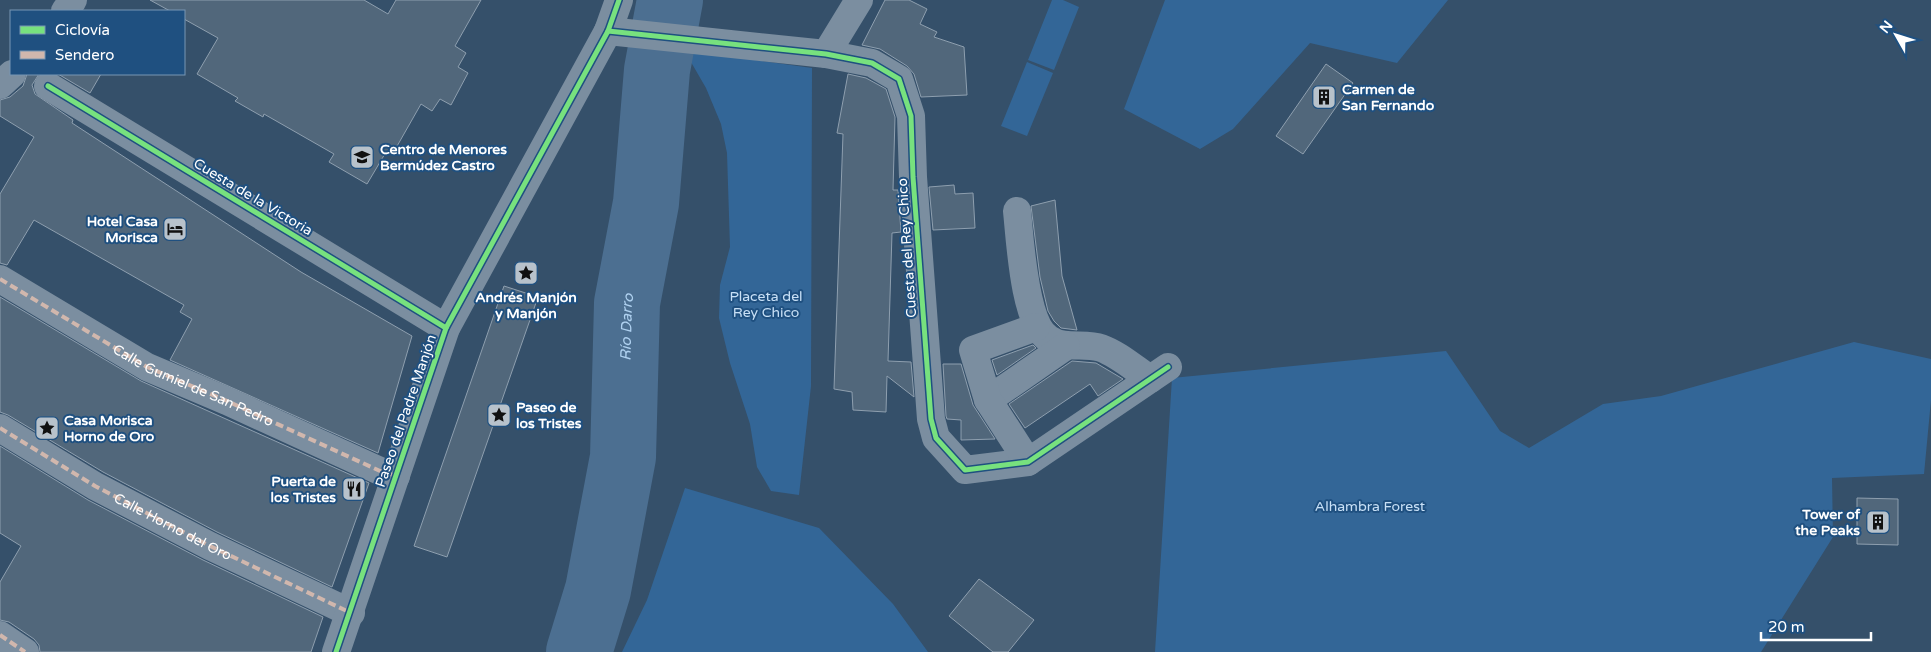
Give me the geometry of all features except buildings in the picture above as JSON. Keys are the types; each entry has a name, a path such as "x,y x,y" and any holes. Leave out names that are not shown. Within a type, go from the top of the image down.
{"street":[{"name":"Paseo del Padre Manjón","path":"336,652 351,613 446,328 608,31 619,0"},
{"path":"826,54 859,0"},
{"name":"Cuesta del Rey Chico","path":"608,31 826,54 872,63 900,79 907,97 911,116 913,177 932,419 936,438 965,470 1028,462 1159,373 1101,348 1066,346"},
{"path":"0,85 11,75"},
{"name":"Cuesta de la Victoria","path":"48,86 446,328"},
{"path":"1017,211 1022,272 1036,327 1048,339 1066,346"},
{"name":"Calle Gumiel de San Pedro","path":"0,279 146,367 380,471 396,476"},
{"path":"1028,462 988,400 973,350 1036,327"},
{"path":"988,400 1066,346"},
{"name":"Calle Horno del Oro","path":"0,428 95,486 210,546 351,613"},
{"path":"0,635 25,652"}],"green space":[{"path":"1052,0 1063,0 1079,7 1054,70 1028,60"},
{"path":"1165,0 1448,0 1397,63 1310,43 1233,129 1200,149 1124,109"},
{"name":"Placeta del Rey Chico","path":"684,50 812,68 811,386 799,495 771,491 757,467 750,424 730,363 719,318 720,285 730,247 727,153 721,124 706,88"},
{"path":"1027,62 1053,73 1027,136 1001,126"},
{"name":"Alhambra Forest","path":"1854,342 1931,359 1931,400 1924,474 1832,478 1833,537 1761,652 1155,652 1172,378 1446,351 1500,431 1529,448 1603,404 1661,396"},
{"path":"685,488 819,528 893,604 928,652 622,652 647,600"}],"waterway":[{"name":"Río Darro","path":"579,652 598,590 623,457 627,303 646,203 657,70 670,0"}],"marked path":[{"path":"0,279 147,367 227,401 380,471 396,476"},
{"path":"0,428 95,486 210,546 351,613"},
{"path":"0,635 25,652"}],"cycle path":[{"path":"336,652 446,328 608,31 619,0"},
{"path":"608,31 826,54 872,63 899,79 911,116 913,177 931,419 936,438 965,470 1028,462 1168,367"},
{"path":"48,86 446,328"}],"place":[{"name":"Carmen de San Fernando","path":"1324,97"},
{"name":"Centro de Menores Bermúdez Castro","path":"362,157"},
{"name":"Hotel Casa Morisca","path":"175,229"},
{"name":"Andrés Manjón y Manjón","path":"526,273"},
{"name":"Paseo de los Tristes","path":"499,415"},
{"name":"Casa Morisca Horno de Oro","path":"47,428"},
{"name":"Puerta de los Tristes","path":"354,489"},
{"name":"Tower of the Peaks","path":"1878,522"}]}
